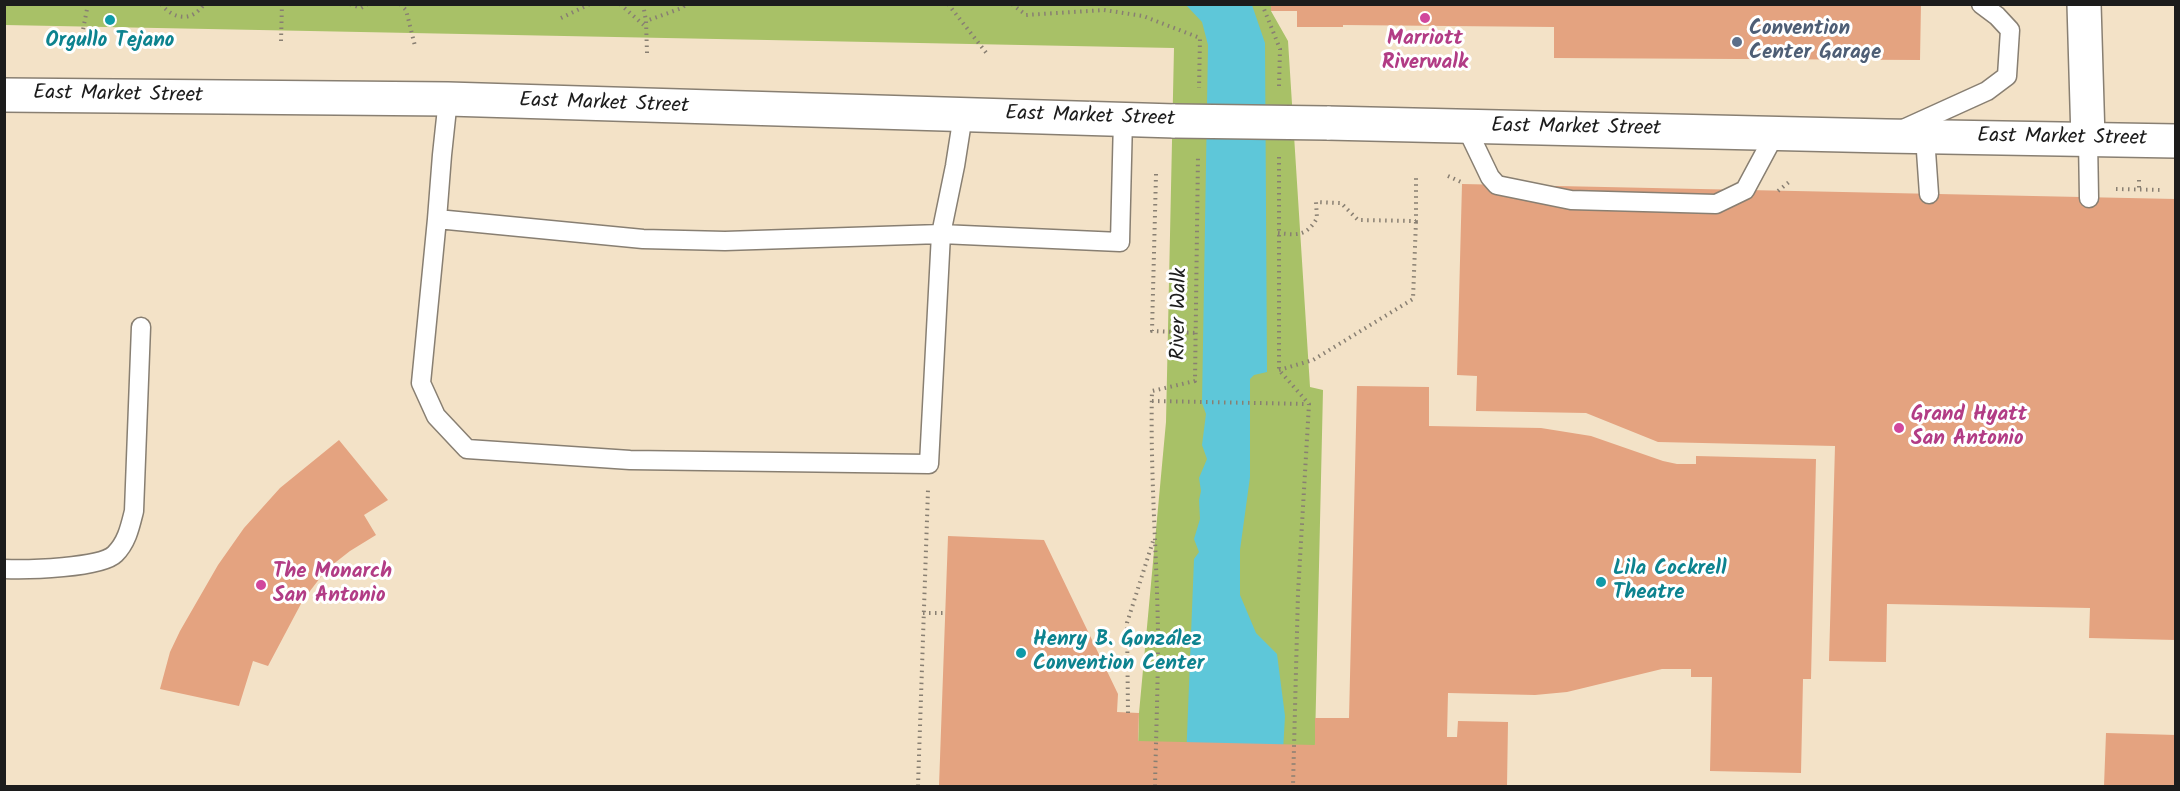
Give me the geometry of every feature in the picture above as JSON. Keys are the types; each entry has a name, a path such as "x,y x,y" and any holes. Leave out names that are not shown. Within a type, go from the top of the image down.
{"main road":[{"path":"2084,4 2088,139"},
{"name":"East Market Street","path":"4,95 448,99 1176,121 2175,141"}],"lane":[{"path":"1886,136 1987,91 2007,76 2010,30 1981,4"},
{"path":"448,99 421,383 436,416 467,449 630,460 929,465 941,234 963,115"},
{"path":"437,219 666,239 726,241 941,234 1120,242 1123,119"},
{"path":"1466,127 1490,177 1497,185 1571,201 1716,204 1745,190 1775,134"},
{"path":"1925,137 1929,194"},
{"path":"2088,139 2089,198"},
{"path":"4,569 34,570 103,561 114,555 126,539 134,511 141,327"}],"path":[{"path":"82,35 88,4"},
{"path":"161,4 175,17 190,17 199,12 204,4"},
{"path":"281,41 282,4"},
{"path":"350,4 361,8 368,4"},
{"path":"400,4 405,10 415,46"},
{"path":"561,18 590,4"},
{"path":"620,4 646,27"},
{"path":"643,4 647,53"},
{"path":"646,21 682,8 686,4"},
{"path":"948,4 988,56"},
{"path":"1012,4 1026,15 1104,10 1143,16 1200,38 1199,97"},
{"path":"1262,4 1280,49 1279,95"},
{"name":"River Walk","path":"1152,401 1152,391 1196,381 1198,144"},
{"path":"1279,153 1279,370 1309,404 1298,593 1293,786"},
{"path":"1156,174 1152,331 1196,333"},
{"path":"1279,370 1313,360 1413,299 1416,175"},
{"path":"1448,176 1465,184"},
{"path":"2139,180 2139,190"},
{"path":"1777,191 1789,182"},
{"path":"2113,189 2164,190"},
{"path":"1278,233 1299,235 1306,232 1317,218 1316,202 1341,203 1358,220 1416,221"},
{"path":"1155,786 1158,637 1156,533 1151,486 1152,401 1309,404"},
{"path":"918,786 929,465"},
{"path":"1128,713 1127,623 1156,533"},
{"path":"923,613 945,613"}],"green space":[{"path":"5,4 1271,5 1271,11 1288,41 1310,387 1323,390 1314,786 1137,786 1139,713 1166,422 1174,48 5,25"}],"water":[{"path":"1186,5 1252,5 1265,43 1267,372 1254,375 1250,379 1250,477 1240,550 1240,595 1256,633 1277,654 1285,716 1281,786 1185,786 1194,559 1199,552 1194,539 1200,519 1199,478 1207,459 1202,445 1206,414 1202,403 1208,45 1202,22"}],"building":[{"name":"Convention Center Garage","path":"1271,4 1921,4 1920,60 1554,58 1554,27 1343,25 1343,27 1297,27 1297,11 1271,11"},
{"name":"Grand Hyatt San Antonio","path":"1462,184 2176,199 2176,640 2089,638 2090,608 1887,604 1886,662 1829,661 1835,446 1658,442 1586,413 1476,411 1477,376 1457,375"},
{"path":"1357,386 1429,387 1429,426 1541,428 1591,436 1677,464 1696,464 1696,456 1816,459 1811,679 1803,679 1801,773 1710,771 1712,677 1691,677 1691,669 1662,669 1567,692 1535,695 1448,693 1447,737 1457,737 1458,721 1508,722 1507,786 939,786 948,536 1044,540 1118,694 1117,712 1139,713 1138,741 1315,745 1315,718 1349,718"},
{"name":"The Monarch San Antonio","path":"339,440 388,500 364,515 376,535 327,569 303,600 268,666 253,661 239,706 160,689 170,652 180,631 218,565 244,528 280,488"},
{"path":"2106,733 2176,735 2176,786 2104,786"}],"place":[{"name":"Marriott Riverwalk","path":"1425,18"},
{"name":"Orgullo Tejano","path":"110,20"},
{"name":"Convention Center Garage","path":"1737,42"},
{"name":"Grand Hyatt San Antonio","path":"1899,428"},
{"name":"Lila Cockrell Theatre","path":"1601,582"},
{"name":"The Monarch San Antonio","path":"261,585"},
{"name":"Henry B. González Convention Center","path":"1021,653"}]}
